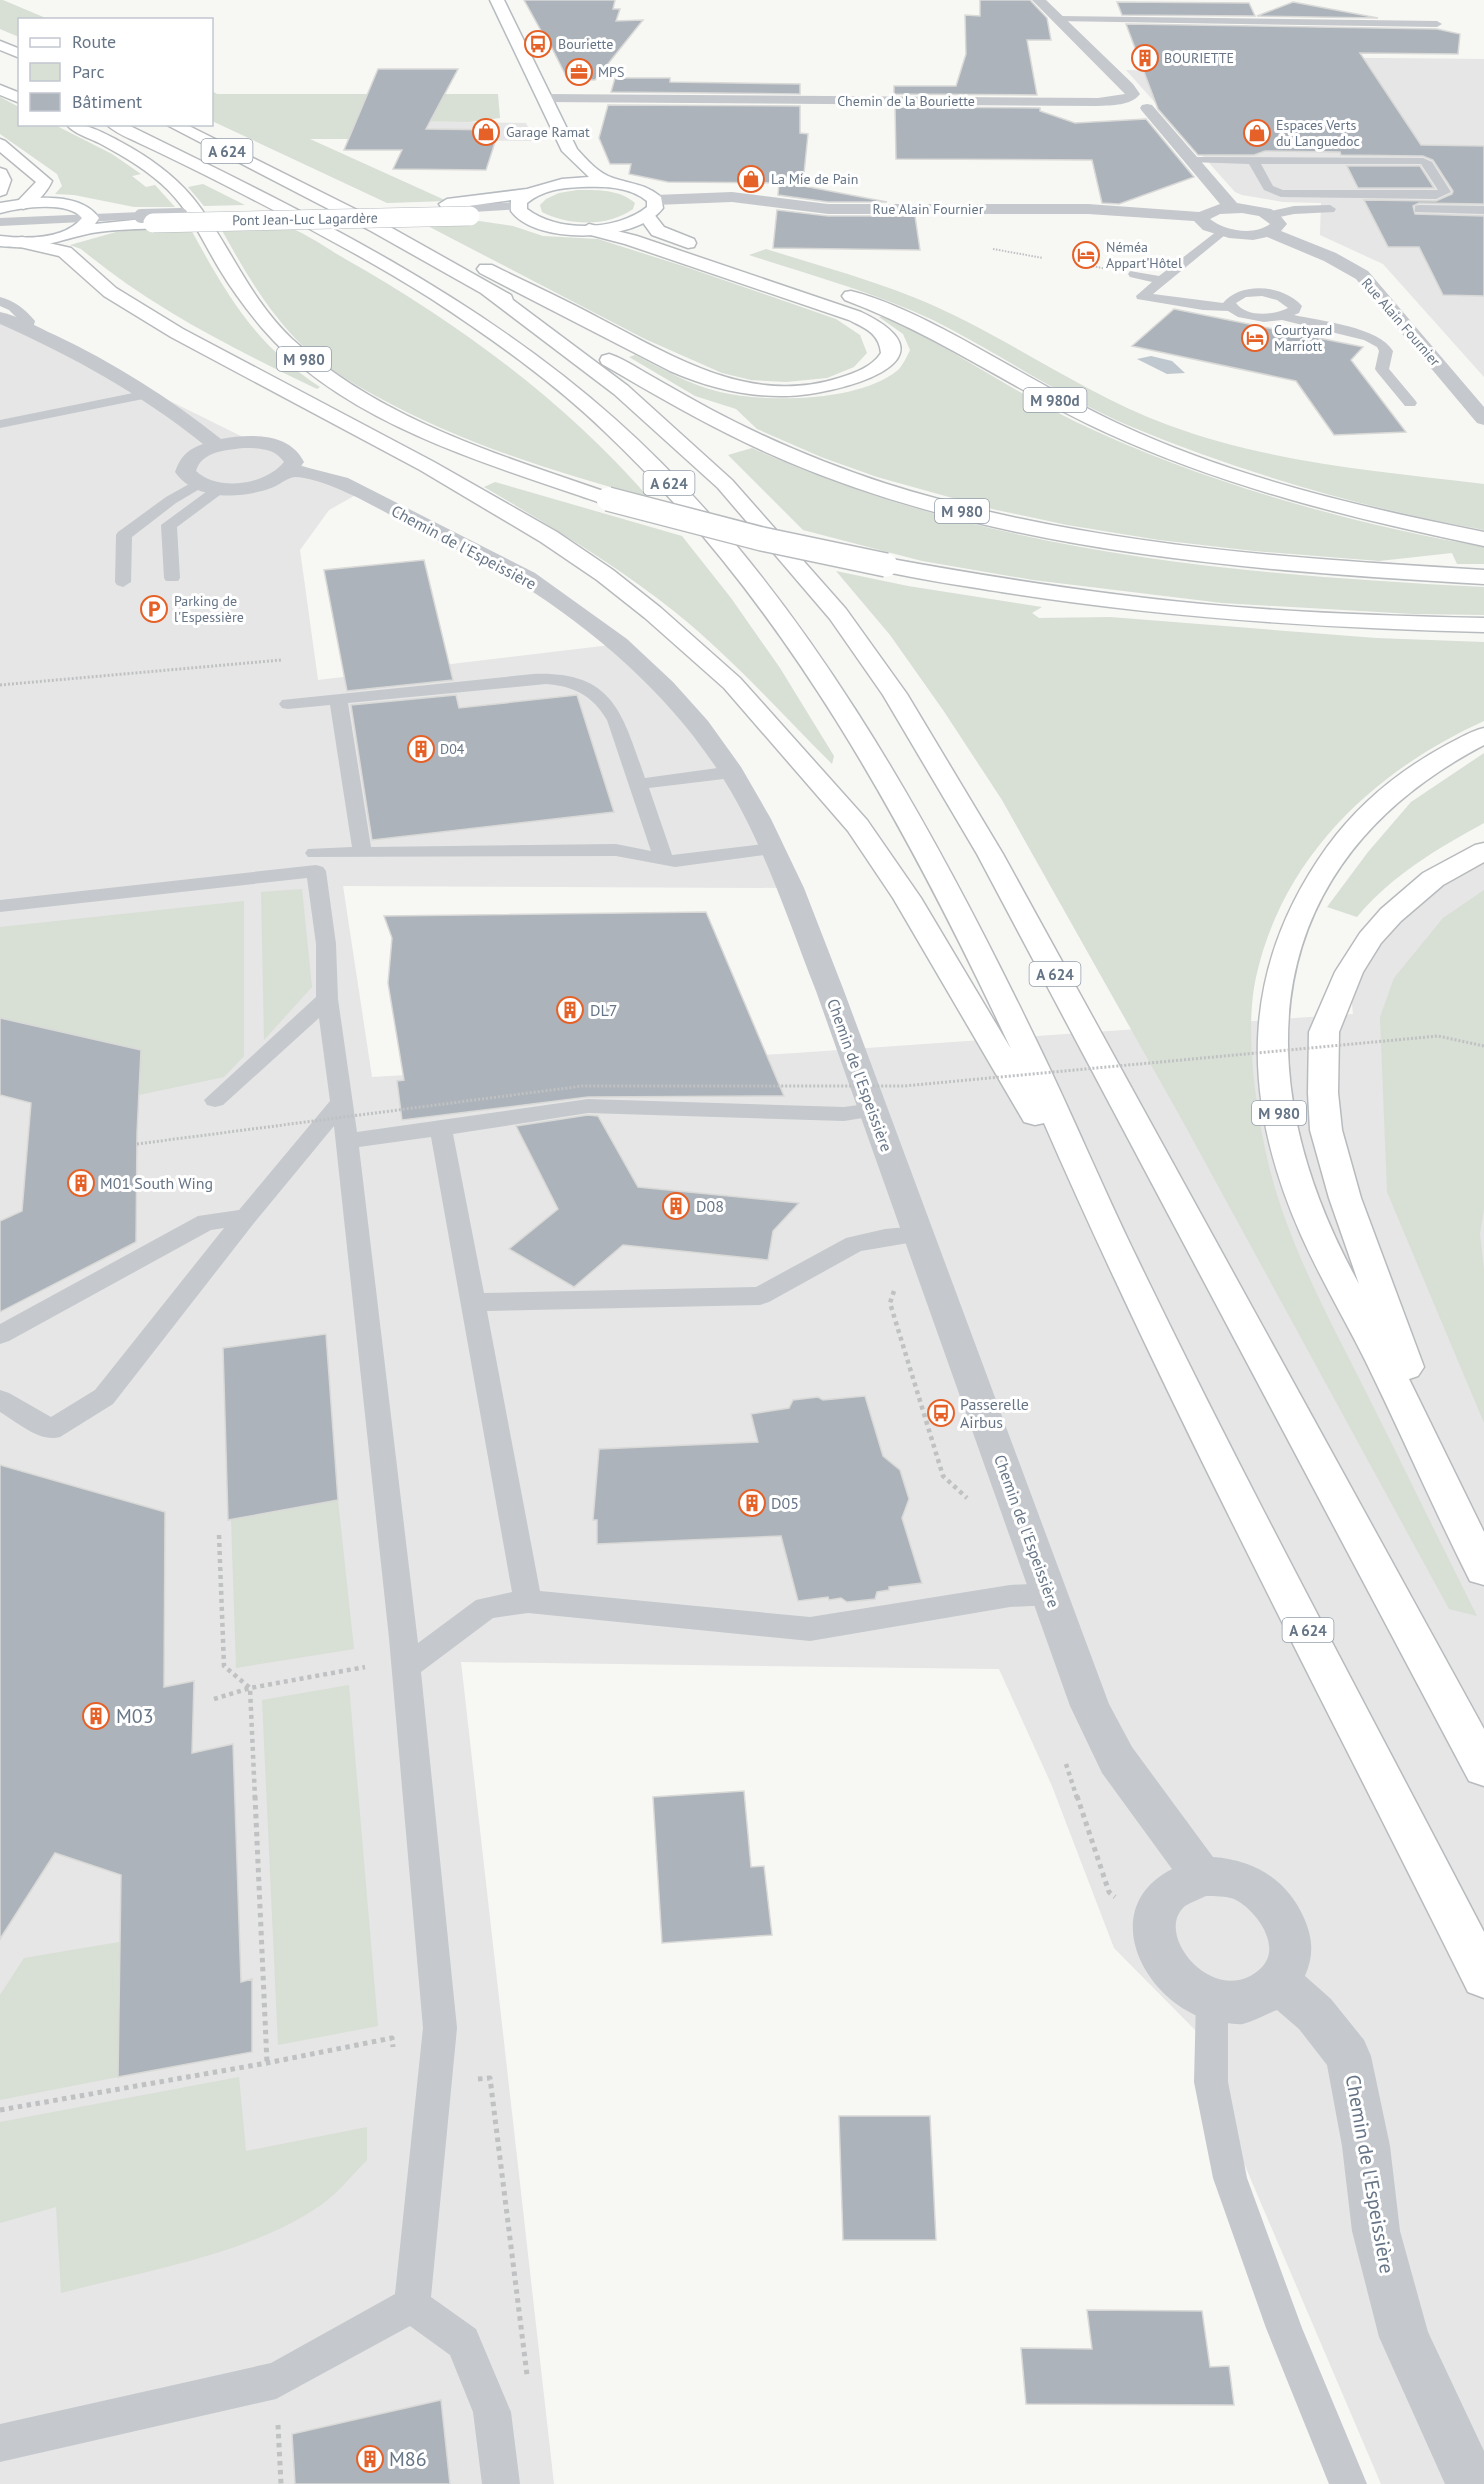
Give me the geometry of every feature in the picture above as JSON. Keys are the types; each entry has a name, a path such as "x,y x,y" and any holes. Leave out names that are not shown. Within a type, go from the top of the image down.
{"main road":[{"path":"496,0 570,151 593,174 610,183"},
{"path":"0,45 18,53"},
{"path":"0,89 18,98"},
{"name":"M 980","path":"77,126 136,157 171,184 198,217 228,268 260,314 289,346 327,377 347,390 427,431 608,499"},
{"name":"A 624","path":"117,126 337,236 451,303 511,345 590,407 674,487 704,520 788,626 889,784 931,862 1023,1043 1132,1282 1484,1977"},
{"name":"A 624","path":"176,126 425,252 486,288 621,390 725,484 838,614 895,694 990,854 1484,1768"},
{"path":"0,144 44,181 41,188 23,204"},
{"path":"549,186 561,174 570,151"},
{"path":"0,173 3,180 0,190"},
{"path":"281,178 452,252 573,311 673,364 722,383 778,390 832,386 870,373 885,362 889,355 890,344 880,329 855,316 642,244 589,229"},
{"path":"530,220 523,216 518,206 519,201 530,193 549,186 579,182 610,183 639,189 651,208 618,226 589,229"},
{"name":"Pont Jean-Luc Lagardère","path":"144,216 458,209 530,193"},
{"path":"0,208 23,204 61,203 86,220 54,239 22,242 0,241"},
{"name":"M 980d","path":"651,208 658,231 670,237 900,314 955,341 1062,404 1115,430 1175,454 1230,474 1319,500 1484,539"},
{"name":"Pont Jean-Luc Lagardère","path":"86,220 144,216 458,209 530,220 551,227 589,229"},
{"path":"22,242 64,252 110,292 145,314 251,375 427,466 549,537 605,575 732,683 858,826 907,898 1132,1282"},
{"path":"0,252 50,258 81,269"},
{"name":"M 980","path":"486,288 687,406 748,436 855,480 943,507 1052,532 1178,553 1327,568 1484,577"},
{"name":"M 980","path":"251,375 445,449 608,499 762,539 886,565 1088,598 1246,615 1484,625"},
{"name":"M 980","path":"1467,1538 1310,1217 1280,1118 1275,1086 1272,1035 1285,957 1297,922 1317,882 1364,818 1392,792 1420,772 1484,735"},
{"path":"1484,851 1433,879 1391,915 1370,939 1349,972 1331,1012 1323,1043 1326,1130 1333,1159 1467,1538 1484,1570"}],"street":[{"name":"Chemin de la Bouriette","path":"544,98 1098,102 1129,98 1133,94 1128,87 1040,0"},
{"path":"1147,108 1232,208"},
{"name":"Rue Alain Fournier","path":"651,208 732,197 828,209 1076,209 1202,218 1215,210 1232,208 1269,223 1362,275 1484,419"},
{"path":"1202,218 1205,225 1221,232"},
{"name":"Rue Alain Fournier","path":"1221,232 1246,235 1269,223"},
{"path":"0,317 107,369 180,414 218,446"},
{"path":"253,442 283,448 291,455 294,462 290,470 282,477 261,485 236,489 219,489 198,484 185,472 186,464 192,457 218,446 253,442"},
{"name":"Chemin de l'Espeissière","path":"290,470 340,482 527,578 626,651 664,687 699,726 732,772 772,849 814,950 1090,1706 1117,1760 1202,1876"},
{"path":"1202,1876 1223,1876 1244,1882 1262,1894 1278,1909 1288,1928 1292,1947 1289,1967 1280,1983 1262,1997 1239,2003 1212,2000 1188,1989 1168,1971 1157,1949 1154,1926 1157,1908 1167,1892 1183,1881 1202,1876"},
{"name":"Chemin de l'Espeissière","path":"1280,1983 1315,2014 1348,2056 1366,2146 1376,2231 1404,2337 1472,2484"}],"lane":[{"path":"1058,19 1437,24"},
{"path":"1192,160 1423,161 1428,164 1445,192 1436,195 1281,193 1268,188 1255,164 1256,161"},
{"path":"458,209 518,206"},
{"name":"Rue Alain Fournier","path":"1269,223 1304,210 1348,209"},
{"path":"1407,209 1484,210"},
{"path":"0,222 86,220"},
{"path":"1221,232 1142,296 1203,306 1231,307"},
{"path":"1134,274 1162,280"},
{"path":"1282,316 1294,310 1295,306 1286,299 1267,294 1237,296 1229,303 1235,311 1253,316 1282,316 1360,334 1382,344 1386,351 1382,369 1410,403"},
{"path":"0,301 14,307 28,321 27,329"},
{"path":"0,424 148,394"},
{"path":"123,582 124,536 171,500 198,484"},
{"path":"172,578 169,525 219,489"},
{"path":"288,704 533,679 564,679 591,689 606,702 616,720 664,860"},
{"path":"338,698 362,851"},
{"path":"638,784 732,772"},
{"path":"315,853 616,850 664,860 686,860 772,849"},
{"path":"0,906 316,871 326,944 327,999 347,1141 403,1638 440,2028 412,2305"},
{"path":"215,1100 327,999"},
{"path":"0,1400 51,1430 104,1397 246,1217 342,1101"},
{"path":"347,1141 588,1106 844,1114 873,1110"},
{"path":"441,1128 528,1601"},
{"path":"0,1335 206,1222 246,1217"},
{"path":"473,1302 760,1296 854,1244 918,1234"},
{"path":"405,1668 486,1608 528,1601 810,1629 1010,1596 1050,1594"},
{"path":"1212,2000 1211,2082 1230,2178 1284,2328 1348,2484"},
{"path":"0,2443 276,2380 412,2305"},
{"path":"412,2305 463,2342 492,2412 501,2484"}],"path":[{"path":"993,249 1043,258"},
{"path":"1087,265 1109,269"},
{"path":"0,685 281,660"},
{"path":"137,1144 582,1086 903,1086 1438,1036 1484,1046"},
{"path":"219,1536 224,1666 250,1688 267,2063"},
{"path":"214,1699 250,1688 365,1667 403,1638"},
{"path":"0,2110 267,2063 392,2038 396,2088 490,2078 527,2374 482,2387"},
{"path":"276,2380 281,2484"}],"shaded area":[{"path":"1153,56 1484,59 1484,157 1455,157 1484,205 1484,377 1383,264 1320,235 1321,203 1283,202 1235,192 1126,70 1158,71"},
{"path":"381,121 526,123 535,141 376,139"},
{"path":"0,317 273,452 361,492 329,510 300,550 318,680 619,644 699,726 790,888 343,886 372,1077 796,1053 1353,1014 1349,972 1370,939 1484,851 1484,2484 1381,2484 1243,2161 1201,2036 1114,1948 1052,1786 999,1669 461,1662 554,2484 0,2484"},
{"path":"1151,356 1172,361 1185,373 1167,374 1137,359"}],"green space":[{"path":"0,0 46,18 18,18 18,37 0,29"},
{"path":"213,92 217,94 498,94 500,118 470,122 381,121 376,139 310,139 447,201 387,203 213,121"},
{"path":"0,97 18,106 18,126 57,126 112,154 141,174 132,176 146,187 155,185 175,207 134,207 74,195 55,194 62,186 57,174 0,134"},
{"path":"203,184 245,205 204,206 188,187"},
{"path":"600,190 615,193 635,203 633,209 623,215 600,222 564,220 542,212 540,205 546,199 559,193"},
{"path":"479,221 513,226 543,236 598,239 683,266 836,319 860,335 867,353 854,367 827,378 786,382 751,380 722,373 645,339 422,223"},
{"path":"265,225 294,229 388,284 469,338 546,397 617,463 649,498 543,467 474,442 407,412 346,379 311,353 278,319 247,274 220,227"},
{"path":"147,228 190,228 244,316 277,353 320,387 317,389 255,359 165,309 81,249 70,245 116,232"},
{"path":"766,249 858,277 946,311 1103,396 1168,425 1207,438 1324,464 1484,484 1484,530 1394,511 1305,488 1175,444 1106,415 958,333 911,310 842,284 749,255"},
{"path":"884,316 933,341 1052,410 1124,444 1224,482 1328,513 1484,547 1484,564 1457,564 1452,553 1379,561 1254,551 1159,540 1067,525 992,509 877,477 821,457 757,429 736,409 695,396 629,357 635,355 698,385 739,396 787,398 837,394 881,381 898,370 903,363 910,350 903,334 879,317"},
{"path":"752,448 839,483 928,512 1019,535 1111,552 1204,565 1297,575 1484,587 1484,615 1413,614 1222,603 1033,580 922,561 803,530 728,455"},
{"path":"495,482 682,536 731,598 780,668 834,756 832,764 736,666 696,629 606,562 484,487"},
{"path":"836,571 908,586 1042,607 1032,613 1039,618 1110,617 1376,638 1484,642 1484,721 1444,741 1406,765 1371,792 1339,822 1311,856 1288,893 1269,933 1256,977 1251,1026 1254,1081 1263,1137 1274,1185 1293,1240 1330,1321 1477,1616 1449,1609 1182,1120 1002,800 890,635"},
{"path":"1484,753 1484,823 1416,864 1385,888 1357,917 1327,907 1368,852 1411,802"},
{"path":"302,889 312,987 264,1040 261,892"},
{"path":"1484,890 1484,1208 1480,1234 1484,1270 1484,1423 1387,1192 1380,1017 1394,978 1443,918"},
{"path":"244,901 244,1056 224,1077 139,1095 0,1018 0,927"},
{"path":"338,1500 354,1649 236,1668 231,1520"},
{"path":"349,1685 378,2026 278,2045 262,1700"},
{"path":"119,1942 118,2077 0,2100 0,1995 24,1958"},
{"path":"239,2077 246,2151 367,2127 367,2160 321,2205 263,2236 196,2259 61,2293 56,2207 0,2223 0,2122"}],"building":[{"path":"524,0 615,0 613,9 620,9 616,21 643,20 595,80 568,80 546,36"},
{"path":"980,0 1030,0 1047,18 1051,40 1027,40 1037,95 894,94 894,86 956,86 966,54 965,15 980,16"},
{"path":"1117,2 1249,3 1255,16 1122,15"},
{"path":"1293,2 1378,18 1257,16"},
{"path":"1126,24 1437,29 1460,34 1458,54 1360,53 1421,145 1484,146 1484,204 1419,203 1413,206 1415,214 1484,216 1484,296 1443,295 1419,247 1388,247 1364,200 1436,201 1452,194 1453,191 1433,160 1423,156 1341,155 1340,152 1265,151 1254,155 1198,155 1158,109"},
{"path":"378,69 458,69 426,129 499,130 486,170 393,169 402,150 344,150"},
{"path":"615,78 670,78 670,82 800,84 800,94 611,92"},
{"path":"608,105 800,106 800,133 808,134 803,183 788,183 887,202 828,202 778,195 779,183 668,182 629,174 631,164 610,164 599,138"},
{"path":"895,107 1040,108 1040,111 1075,123 1146,119 1194,177 1119,204 1102,203 1092,160 896,159"},
{"path":"1347,166 1420,166 1434,188 1358,188"},
{"path":"777,210 828,216 915,216 920,250 773,248"},
{"path":"1174,309 1363,347 1351,360 1406,432 1334,435 1296,381 1132,346"},
{"path":"424,560 453,680 347,691 324,570"},
{"path":"456,695 459,708 577,695 614,812 372,840 351,705"},
{"name":"DL7","path":"706,912 784,1096 588,1097 402,1120 397,1081 404,1080 388,983 392,938 384,916"},
{"name":"M01 South Wing","path":"0,1018 141,1050 137,1133 136,1242 0,1312 0,1221 22,1211 31,1103 0,1095"},
{"name":"D08","path":"588,1115 598,1116 638,1187 799,1203 773,1231 768,1260 623,1245 574,1287 509,1249 558,1209 516,1126"},
{"path":"326,1334 338,1500 228,1520 223,1348"},
{"name":"D05","path":"865,1396 883,1456 900,1470 909,1499 902,1518 922,1583 889,1587 889,1590 877,1592 875,1599 847,1602 841,1598 829,1600 828,1597 798,1601 781,1536 597,1544 597,1520 593,1520 599,1449 758,1442 751,1414 789,1408 793,1400"},
{"name":"M03","path":"0,1465 165,1512 164,1687 194,1681 192,1753 233,1744 241,1982 252,1979 252,2052 118,2077 121,1875 55,1853 0,1939"},
{"path":"744,1791 751,1867 764,1866 772,1935 662,1943 653,1797"},
{"path":"839,2116 930,2116 936,2240 843,2240"},
{"path":"1087,2310 1202,2311 1210,2367 1229,2366 1234,2405 1026,2404 1021,2348 1092,2349"},
{"name":"M86","path":"441,2400 450,2484 295,2484 292,2434"}],"place":[{"name":"Bouriette","path":"538,44"},
{"name":"BOURIETTE","path":"1145,58"},
{"name":"MPS","path":"579,72"},
{"name":"Garage Ramat","path":"486,132"},
{"name":"Espaces Verts du Languedoc","path":"1257,133"},
{"name":"La Mie de Pain","path":"751,179"},
{"name":"Néméa Appart'Hôtel","path":"1086,255"},
{"name":"Courtyard Marriott","path":"1255,338"},
{"name":"Parking de l'Espessière","path":"154,609"},
{"name":"D04","path":"421,749"},
{"name":"DL7","path":"570,1010"},
{"name":"M01 South Wing","path":"81,1183"},
{"name":"D08","path":"676,1206"},
{"name":"Passerelle Airbus","path":"941,1413"},
{"name":"D05","path":"752,1503"},
{"name":"M03","path":"96,1716"},
{"name":"M86","path":"370,2459"}]}
